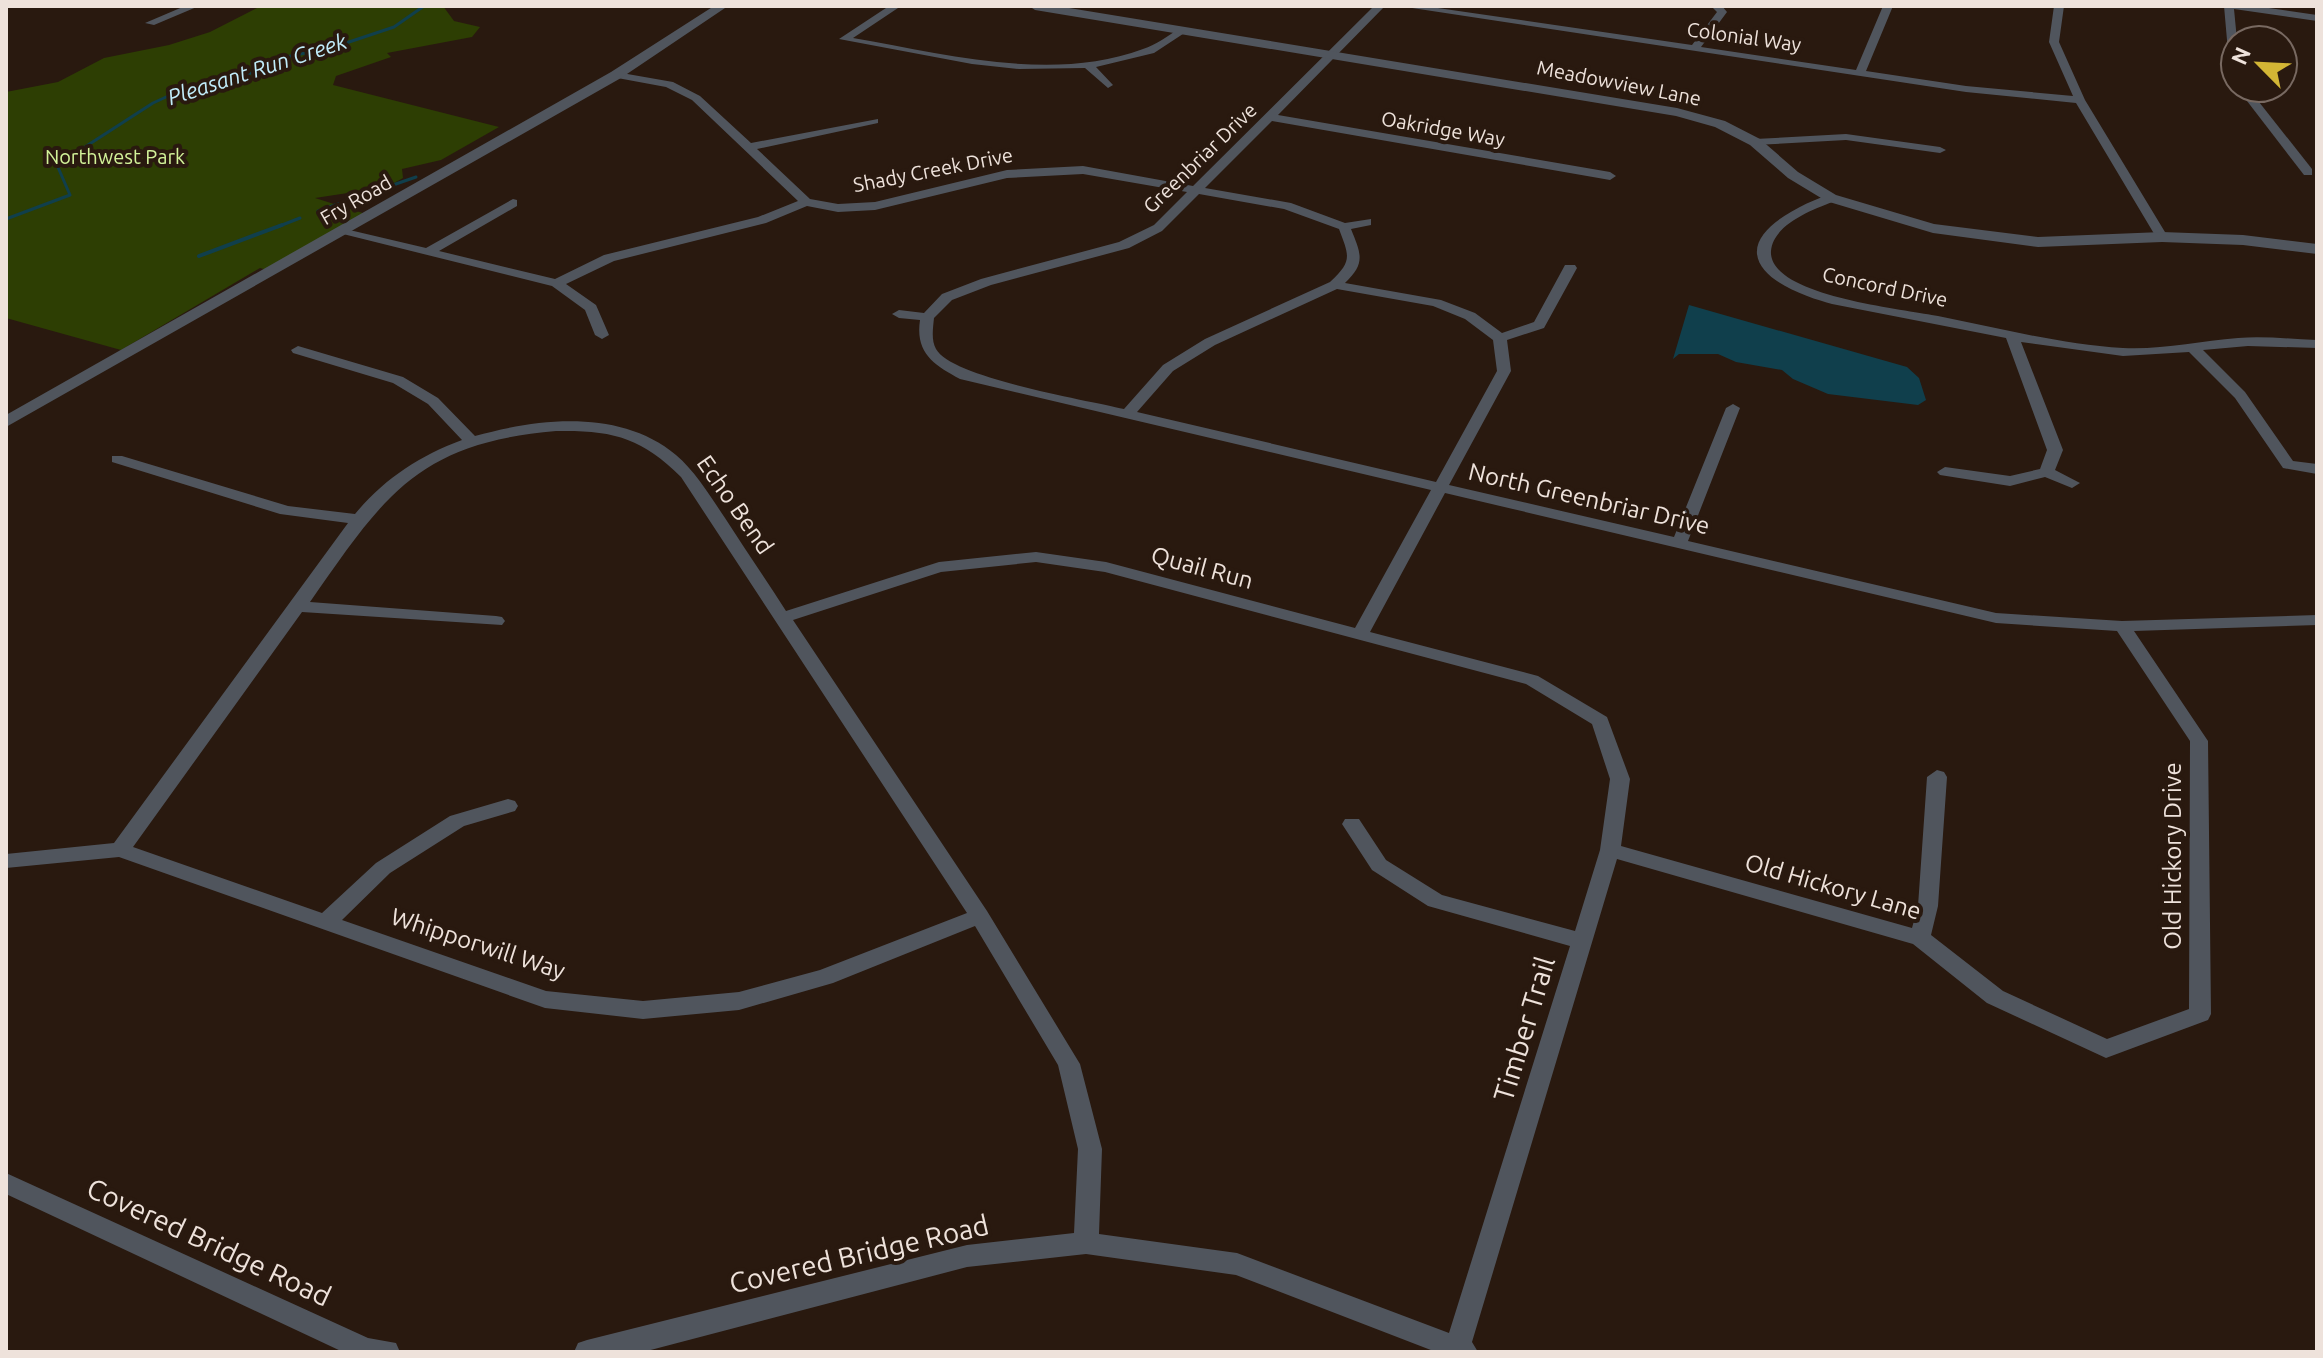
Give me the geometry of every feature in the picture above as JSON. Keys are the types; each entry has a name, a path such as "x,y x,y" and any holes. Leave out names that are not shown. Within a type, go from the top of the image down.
{"street":[{"path":"150,23 194,6"},
{"name":"Fry Road","path":"6,422 616,75 722,6"},
{"path":"896,6 844,39 994,65 1088,65 1147,52 1169,42 1184,30"},
{"name":"Meadowview Lane","path":"1035,6 1677,112 1720,124 1755,142 1784,168 1831,198 1933,228 2038,242 2162,237 2243,240 2317,249"},
{"name":"Greenbriar Drive","path":"927,317 947,297 986,282 1124,245 1158,228 1380,6"},
{"name":"Colonial Way","path":"1404,6 1530,19 1695,48 1966,89 2080,100"},
{"path":"1695,48 1722,12 1716,6"},
{"path":"1860,72 1888,6"},
{"path":"2059,6 2054,42 2080,100 2162,237"},
{"path":"2235,6 2317,18"},
{"path":"1088,65 1108,85"},
{"path":"557,283 609,258 762,220 806,202 696,98 669,84 616,75"},
{"path":"2255,104 2308,172"},
{"name":"Oakridge Way","path":"1271,117 1610,176"},
{"path":"750,147 874,121"},
{"path":"1755,142 1846,137 1940,150"},
{"name":"Shady Creek Drive","path":"806,202 838,208 875,206 1007,174 1045,170 1106,173 1199,189 1287,206 1344,227"},
{"name":"Concord Drive","path":"1831,198 1792,216 1768,237 1762,248 1764,260 1783,279 1832,299 2011,334"},
{"path":"431,251 513,203"},
{"path":"1127,414 1168,368 1210,342 1335,285 1350,271 1355,255 1344,227 1367,222"},
{"path":"341,232 557,283 591,308 602,335"},
{"path":"1500,338 1539,325 1570,268"},
{"path":"1335,285 1436,303 1470,316 1500,338 1504,371 1360,634"},
{"path":"899,314 927,317"},
{"name":"North Greenbriar Drive","path":"927,317 923,339 932,357 965,376 1996,618 2122,626 2317,620"},
{"path":"2046,472 2055,450 2011,334 2123,352 2194,349 2239,342 2317,344"},
{"path":"2194,349 2240,395 2288,465 2317,469"},
{"path":"298,350 398,380 433,401 471,441"},
{"path":"1679,544 1733,408"},
{"name":"Echo Bend","path":"120,850 298,606 356,519 416,468 471,441 536,428 584,426 634,434 664,449 687,474 980,916 1069,1064 1090,1149 1086,1243"},
{"path":"117,459 286,511 356,519"},
{"path":"1945,472 2010,481 2046,472 2072,483"},
{"name":"Quail Run","path":"782,618 939,567 1036,557 1106,567 1532,680 1600,721"},
{"path":"298,606 496,621"},
{"name":"Old Hickory Drive","path":"2122,626 2199,741 2200,1014"},
{"name":"Timber Trail","path":"1460,1351 1610,850 1620,779 1600,721"},
{"path":"1920,938 1928,906 1937,777"},
{"path":"327,921 383,868 457,821 508,806"},
{"path":"1352,824 1379,865 1435,901 1582,941"},
{"name":"Whipporwill Way","path":"6,861 120,850 545,999 643,1010 739,1001 825,977 980,916"},
{"name":"Old Hickory Lane","path":"1610,850 1920,938 1995,997 2106,1049 2200,1014"},
{"name":"Covered Bridge Road","path":"6,1183 366,1350 387,1352"},
{"name":"Covered Bridge Road","path":"601,1351 967,1256 1086,1243 1237,1264 1460,1351"}],"green space":[{"name":"Northwest Park","path":"261,6 443,6 454,21 480,27 472,37 387,53 391,57 336,76 333,85 499,127 441,160 402,169 403,178 387,187 315,198 369,215 271,271 260,268 121,350 6,318 6,92 58,82 104,58 169,45 210,32"}],"water":[{"path":"1689,305 1907,367 1919,378 1926,400 1918,405 1828,394 1793,379 1782,370 1736,362 1718,354 1679,354 1673,359"}],"waterway":[{"name":"Pleasant Run Creek","path":"6,219 70,195 57,165 153,103 190,86 251,73 272,60 334,47 394,27 424,6"},
{"path":"318,211 416,177"},
{"path":"277,227 300,218"},
{"path":"199,256 282,225"}]}
